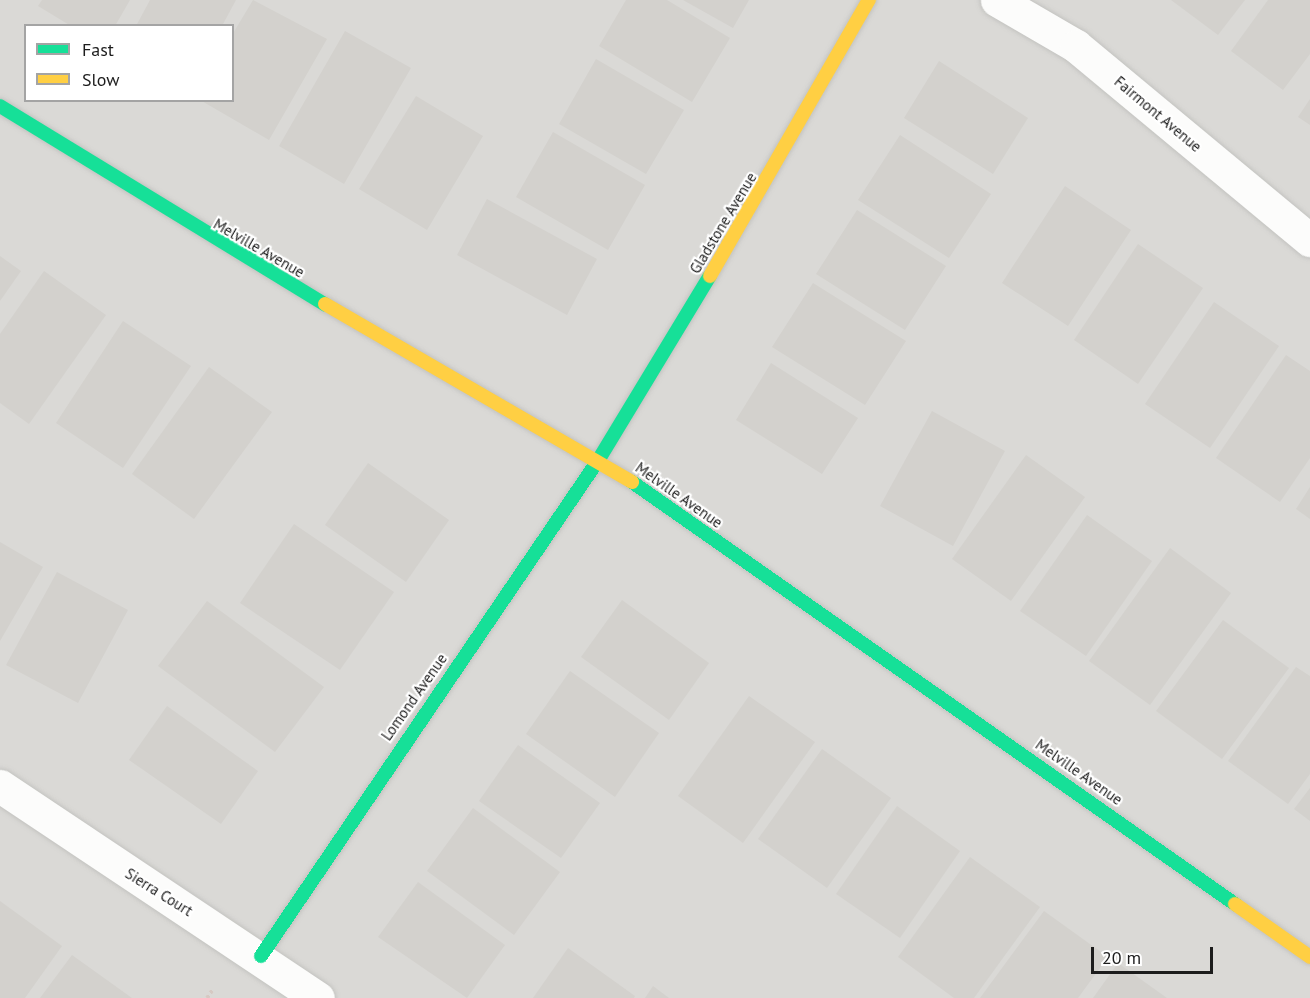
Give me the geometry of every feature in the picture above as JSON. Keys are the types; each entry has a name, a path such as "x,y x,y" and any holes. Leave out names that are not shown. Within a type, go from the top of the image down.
{"street":[{"name":"Gladstone Avenue","path":"599,459 768,181 869,0"},
{"name":"Fairmont Avenue","path":"997,0 1076,46 1310,240"},
{"name":"Melville Avenue","path":"0,106 230,251 599,459 1310,957"},
{"name":"Lomond Avenue","path":"261,956 599,459"},
{"name":"Sierra Court","path":"0,786 90,850 261,956 318,998"}],"path":[{"path":"207,998 213,989"}],"shaded area":[{"path":"0,0 1310,0 1310,998 0,998"}],"building":[{"path":"42,0 130,0 116,24 68,24 38,6"},
{"path":"150,0 236,0 223,24 137,24"},
{"path":"253,0 327,39 269,140 203,102 234,102 234,32"},
{"path":"626,0 667,0 730,38 692,102 599,46"},
{"path":"683,0 749,0 733,28"},
{"path":"1171,0 1245,0 1218,35"},
{"path":"1268,0 1310,0 1310,54 1283,90 1231,51"},
{"path":"345,31 411,68 344,184 279,146"},
{"path":"596,59 684,110 646,174 559,124"},
{"path":"939,61 1028,118 993,174 904,118"},
{"path":"416,96 483,136 427,230 359,189"},
{"path":"1310,99 1310,125 1298,117"},
{"path":"553,132 645,185 608,250 516,197"},
{"path":"900,135 991,194 949,258 858,200"},
{"path":"1065,186 1131,230 1068,326 1002,283"},
{"path":"487,199 597,259 567,315 457,255"},
{"path":"857,210 946,266 905,330 816,274"},
{"path":"1138,244 1203,288 1138,384 1074,340"},
{"path":"0,256 21,271 0,301"},
{"path":"44,271 106,315 29,424 0,403 0,334"},
{"path":"813,283 906,341 865,405 772,347"},
{"path":"1214,302 1279,346 1210,448 1145,404"},
{"path":"123,321 191,366 123,468 56,423"},
{"path":"1286,355 1310,371 1310,458 1280,502 1216,458"},
{"path":"771,363 858,418 822,474 736,420"},
{"path":"209,367 272,412 194,519 132,474"},
{"path":"932,411 1005,451 953,546 880,506"},
{"path":"1026,455 1085,497 1011,601 952,559"},
{"path":"368,463 449,520 406,582 325,525"},
{"path":"1310,487 1310,519 1296,509"},
{"path":"1087,515 1152,561 1086,656 1020,611"},
{"path":"294,524 394,592 340,670 240,603"},
{"path":"0,542 43,567 0,641"},
{"path":"1170,548 1231,593 1150,705 1089,661"},
{"path":"57,572 128,610 78,703 6,665"},
{"path":"622,600 709,663 669,720 581,657"},
{"path":"207,601 324,687 275,752 158,666"},
{"path":"1223,620 1289,668 1222,759 1156,711"},
{"path":"1296,667 1310,676 1310,774 1288,804 1228,761"},
{"path":"570,671 659,733 615,797 526,734"},
{"path":"749,696 815,742 743,843 678,796"},
{"path":"167,706 258,771 221,824 129,760"},
{"path":"518,745 600,803 561,858 479,801"},
{"path":"822,749 891,798 827,888 758,839"},
{"path":"1310,788 1310,821 1294,809"},
{"path":"897,806 960,851 900,938 836,894"},
{"path":"473,808 560,872 514,935 427,871"},
{"path":"970,857 1040,907 974,998 954,998 898,957"},
{"path":"418,882 505,945 467,998 378,937"},
{"path":"0,901 62,946 25,998 0,998"},
{"path":"1044,911 1108,957 1078,998 980,998"},
{"path":"568,948 635,996 634,998 533,998"},
{"path":"72,955 132,998 40,998"},
{"path":"1118,963 1167,998 1093,998"},
{"path":"653,986 669,998 645,998"}],"traffic: fast":[{"path":"0,106 325,304"},
{"path":"261,956 599,459 710,276"},
{"path":"632,482 1235,904"}],"traffic: slow":[{"path":"710,276 869,0"},
{"path":"325,304 632,482"},
{"path":"1235,904 1310,957"}]}
